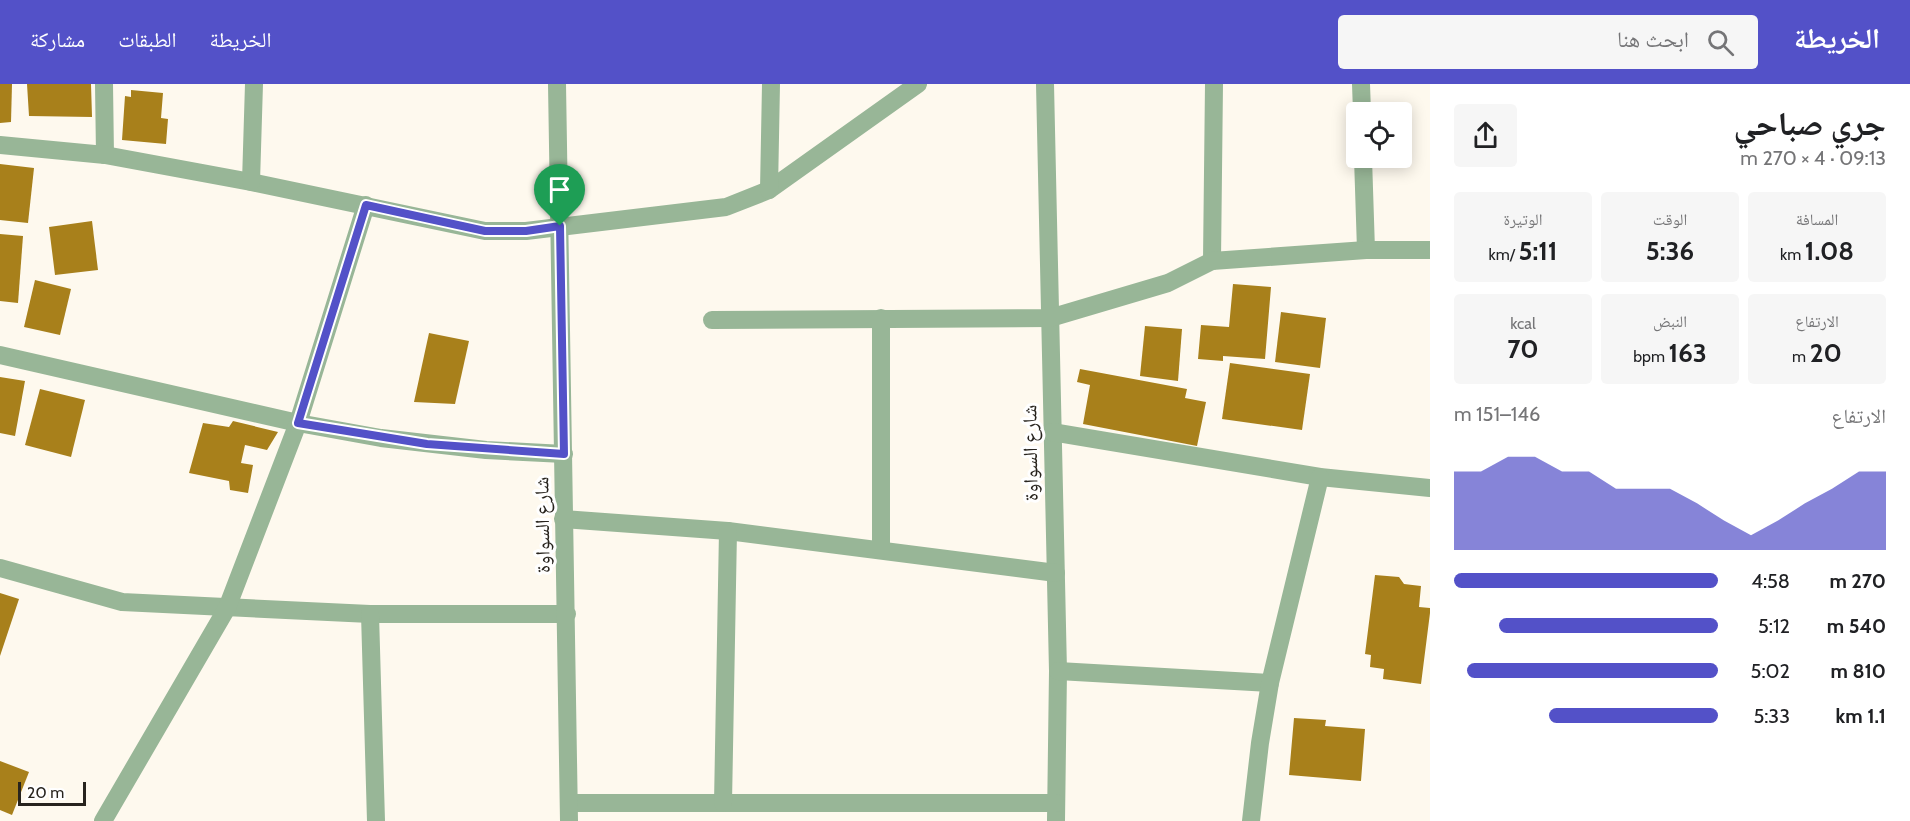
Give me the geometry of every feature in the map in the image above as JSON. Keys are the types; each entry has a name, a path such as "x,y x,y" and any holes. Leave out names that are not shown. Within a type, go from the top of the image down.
{"street":[{"path":"104,84 105,155"},
{"path":"251,182 254,84"},
{"name":"شارع السواوة","path":"557,84 569,812"},
{"path":"769,190 771,84"},
{"path":"0,145 105,155 251,182 485,231 526,231 726,207 769,190 918,84"},
{"name":"شارع السواوة","path":"1046,84 1058,671 1056,812"},
{"path":"1212,261 1214,84"},
{"path":"1361,84 1362,102"},
{"path":"1363,168 1366,250"},
{"path":"103,821 227,608 298,423 366,205"},
{"path":"712,320 1050,318 1168,283 1212,261 1366,250 1430,250"},
{"path":"881,318 881,550"},
{"path":"0,355 298,423 427,444 564,454"},
{"path":"1052,432 1320,477 1430,488"},
{"path":"1251,821 1260,742 1270,683 1320,477"},
{"path":"563,519 728,531 1056,573"},
{"path":"723,803 728,531"},
{"path":"0,568 122,602 370,614 567,614"},
{"path":"370,614 376,821"},
{"path":"1058,671 1270,683"},
{"path":"569,812 723,803 1056,812"}],"building":[{"path":"0,84 12,84 11,122 0,123"},
{"path":"27,84 91,84 92,117 29,116"},
{"path":"131,90 163,93 161,118 168,119 166,144 122,140 125,96 131,97"},
{"path":"0,164 34,168 28,223 0,220"},
{"path":"92,221 98,270 55,275 49,227"},
{"path":"0,234 23,236 18,303 0,301"},
{"path":"35,280 71,289 60,335 24,327"},
{"path":"1233,284 1271,287 1265,359 1223,356 1223,361 1198,359 1201,325 1229,327"},
{"path":"1281,312 1326,318 1320,368 1275,362"},
{"path":"1145,326 1182,329 1178,381 1140,376"},
{"path":"429,333 469,341 455,404 414,402"},
{"path":"1230,363 1310,374 1302,430 1222,419"},
{"path":"1080,369 1187,389 1185,398 1206,402 1197,446 1083,424 1090,385 1077,382"},
{"path":"0,377 25,381 15,436 0,433"},
{"path":"40,389 85,400 71,457 25,445"},
{"path":"233,421 278,432 267,450 245,445 241,463 253,465 248,493 230,490 229,481 189,473 203,423 229,427"},
{"path":"1375,575 1399,577 1404,584 1421,586 1419,607 1430,608 1430,613 1421,684 1383,679 1384,669 1370,667 1371,655 1365,654"},
{"path":"0,593 19,599 0,656"},
{"path":"1294,718 1326,720 1325,726 1365,729 1361,781 1289,775"},
{"path":"0,761 29,772 12,815 0,810"}],"route":[{"path":"366,205 436,223 485,231 526,231 560,226 564,454 427,444 298,423 366,205"}]}
